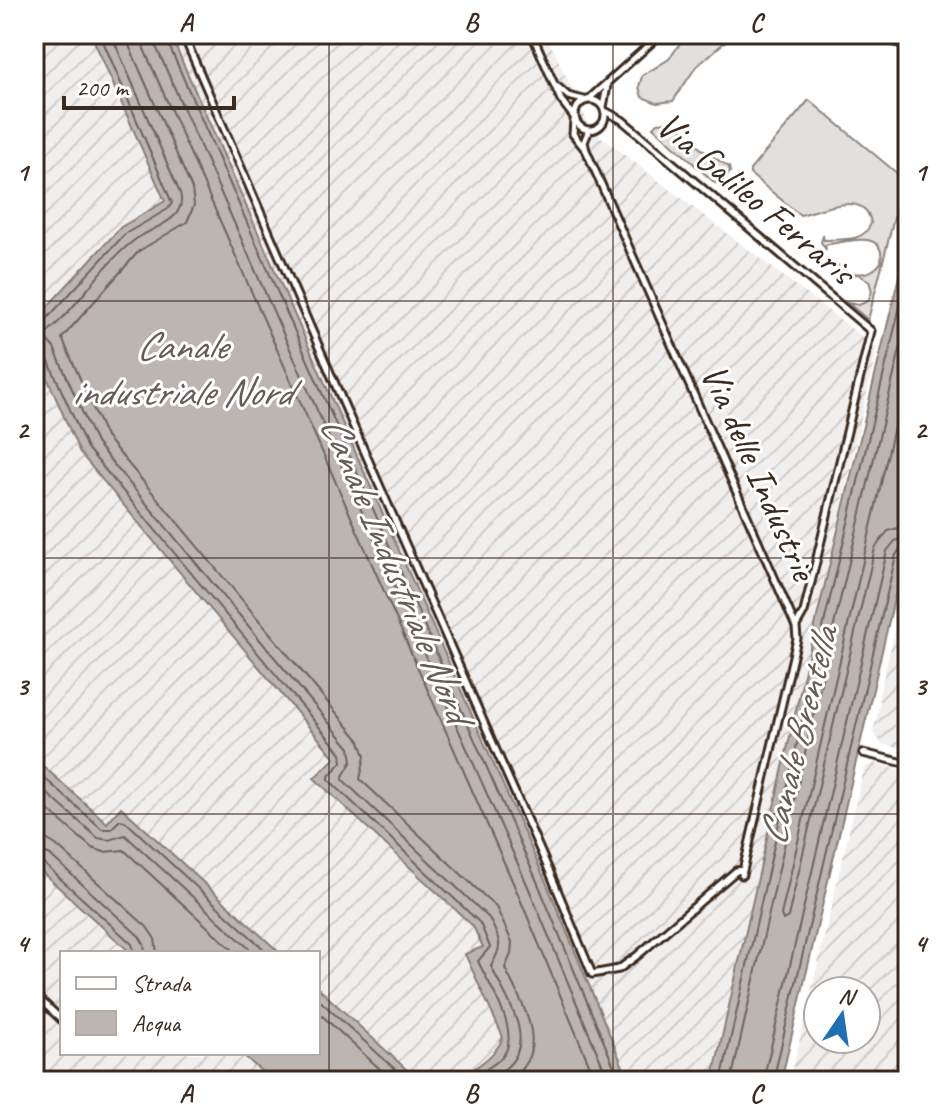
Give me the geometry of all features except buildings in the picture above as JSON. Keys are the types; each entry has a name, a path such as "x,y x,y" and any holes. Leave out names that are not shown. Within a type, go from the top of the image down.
{"street":[{"name":"Via delle Industrie","path":"183,34 592,974 619,969 736,871 743,873 797,639 796,627 586,150 573,134 574,118 561,100 532,34"},
{"path":"589,130 580,128 574,118 576,110 608,85 661,34"},
{"path":"871,34 908,46"},
{"path":"554,84 564,94 597,101 604,109"},
{"path":"586,150 584,142 589,130 602,121 608,85"},
{"name":"Via Galileo Ferraris","path":"604,109 622,120 628,128"},
{"name":"Via Galileo Ferraris","path":"602,121 615,120 628,128 871,331 804,612 796,627"},
{"path":"863,753 908,764"},
{"path":"34,994 60,1018"}],"shaded area":[{"path":"34,34 91,34 165,202 121,227 34,321"},
{"path":"170,34 546,34 591,129 877,348 712,1081 629,1081 546,882"},
{"path":"687,34 724,34 726,41 696,67 673,101 657,103 642,97 639,87 642,76 669,59"},
{"path":"809,100 904,179 868,320 848,303 859,305 868,301 872,291 869,281 858,274 837,276 837,280 834,274 838,267 838,272 862,273 872,270 881,262 881,251 870,241 852,240 825,245 826,250 821,242 823,236 824,240 845,239 863,234 871,223 867,213 861,207 842,204 800,215 750,174 750,170"},
{"path":"675,121 700,148 729,167 730,172 722,184 715,183 653,127 658,123"},
{"path":"34,348 80,453 335,758 315,779 473,926 483,947 465,954 503,1037 495,1053 453,1080 419,1081 320,990 320,951 278,951 122,807 107,823 34,758"},
{"path":"908,576 907,750 882,744 873,733"},
{"path":"874,763 908,771 908,1081 790,1081 802,1030 802,1055 882,1055 882,975 815,975 864,768"},
{"path":"34,865 129,951 60,951 60,1055 243,1055 272,1081 34,1081"}],"water":[{"name":"Canale industriale Nord","path":"91,34 170,34 546,882 629,1081 444,1081 461,1076 479,1065 494,1052 503,1037 465,954 483,947 473,926 314,778 335,758 80,453 34,348 34,321 121,227 165,201"},
{"name":"Canale Brentella","path":"908,239 908,540 806,975 802,975 802,992 781,1081 712,1081 817,617"},
{"path":"34,758 107,823 121,807 278,951 129,951 34,865"},
{"path":"320,990 419,1081 272,1081 243,1055 320,1055"}],"water label":[{"name":"Canale Industriale Nord","path":"396,568"}]}
